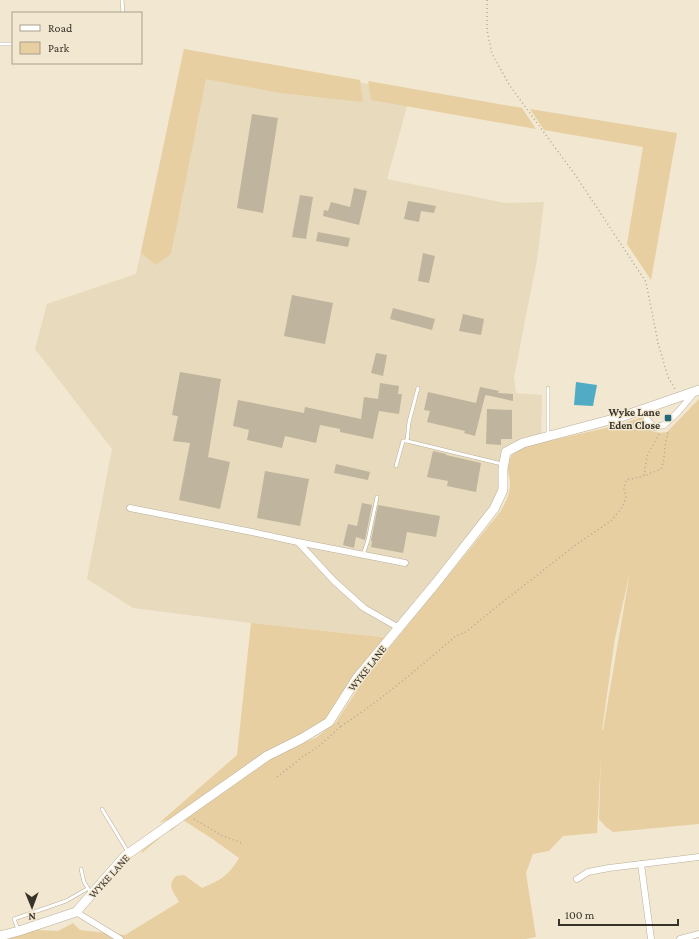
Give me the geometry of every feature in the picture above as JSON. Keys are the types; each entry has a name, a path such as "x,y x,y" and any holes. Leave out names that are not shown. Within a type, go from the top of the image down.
{"street":[{"name":"WYKE LANE","path":"0,936 19,932 76,912 90,891 128,853 266,756 329,722 357,678 494,509 503,490 506,452 523,443 621,417 696,392"},
{"path":"644,409 646,420 655,428 662,426 677,413 696,392"},
{"path":"130,508 405,563"},
{"path":"298,542 334,581 364,608 399,628"},
{"path":"577,879 588,872 699,857"},
{"path":"641,864 651,939"},
{"path":"76,912 120,939"},
{"path":"680,939 699,934"}],"lane":[{"path":"122,0 123,12"},
{"path":"0,44 12,44"},
{"path":"407,441 409,422 418,388"},
{"path":"548,388 548,436"},
{"path":"396,466 403,441 504,465"},
{"path":"363,555 368,540 377,497"},
{"path":"102,809 128,853"},
{"path":"19,932 14,919 90,891 81,870"}],"path":[{"path":"487,0 487,30 492,54 510,86 576,176 646,282 651,303 655,332 666,371 680,397"},
{"path":"644,476 646,460 662,426"},
{"path":"277,777 319,746 341,726 394,689 456,636 466,632 573,548 612,520 624,506 626,497 624,489 626,480 644,476 661,469 664,464 664,443 668,435 662,426"},
{"path":"332,717 341,726"},
{"path":"185,814 221,835 244,844"}],"shaded area":[{"path":"184,49 411,92 387,179 505,203 544,202 537,260 514,377 516,393 542,395 541,438 506,452 503,490 390,638 251,623 133,608 87,579 112,449 35,349 47,304 136,274"}],"green space":[{"path":"184,49 360,80 363,102 280,93 206,79 171,254 156,265 141,253"},
{"path":"368,81 522,108 536,129 371,100"},
{"path":"530,109 677,133 651,280 627,244 643,147 544,130"},
{"path":"699,399 699,824 613,832 599,819 601,756 597,833 563,836 549,851 533,854 526,873 536,937 525,939 2,939 37,930 58,931 73,923 80,930 125,935 179,902 171,886 176,876 184,875 202,888 219,880 232,868 239,858 183,820 142,853 142,851 183,814 159,823 237,755 251,623 390,638 329,722 301,744 317,737 336,722 367,675 500,512 506,501 510,487 508,464 514,453 531,445 619,425 642,417 645,425 654,432 667,432","holes":["630,572 603,730 615,638"]}],"water":[{"path":"576,382 597,385 593,406 574,405"}],"building":[{"path":"252,114 278,118 263,213 237,208"},
{"path":"354,188 367,191 359,225 323,216 324,210 328,211 331,202 350,207"},
{"path":"300,195 313,197 306,239 292,237"},
{"path":"408,201 436,206 434,213 421,211 419,222 404,219"},
{"path":"318,232 350,238 348,247 316,241"},
{"path":"423,253 435,256 429,283 418,281"},
{"path":"292,295 333,303 325,344 284,336"},
{"path":"393,308 435,319 432,330 390,319"},
{"path":"463,314 484,319 481,335 459,331"},
{"path":"376,353 387,355 383,376 371,373"},
{"path":"180,372 221,379 208,457 230,462 220,509 179,500 190,443 173,441 178,416 172,415"},
{"path":"380,383 399,386 398,394 402,394 399,414 379,411 373,439 340,432 340,429 320,425 316,443 285,436 282,448 247,440 249,430 233,426 238,400 304,413 305,407 361,419 364,397 378,399"},
{"path":"480,387 499,391 498,393 513,394 513,401 486,395 475,436 464,433 465,431 427,422 430,411 424,410 428,392 476,403"},
{"path":"487,409 512,410 512,439 501,439 501,445 486,444"},
{"path":"433,451 481,463 476,492 447,486 448,481 427,477"},
{"path":"336,464 370,472 368,480 334,473"},
{"path":"265,471 309,479 300,526 257,518"},
{"path":"362,503 372,505 365,540 356,537 354,548 343,545 348,524 357,526"},
{"path":"378,505 440,516 436,537 407,532 403,553 371,547"}],"place":[{"name":"Wyke Lane Eden Close","path":"668,418"}]}
